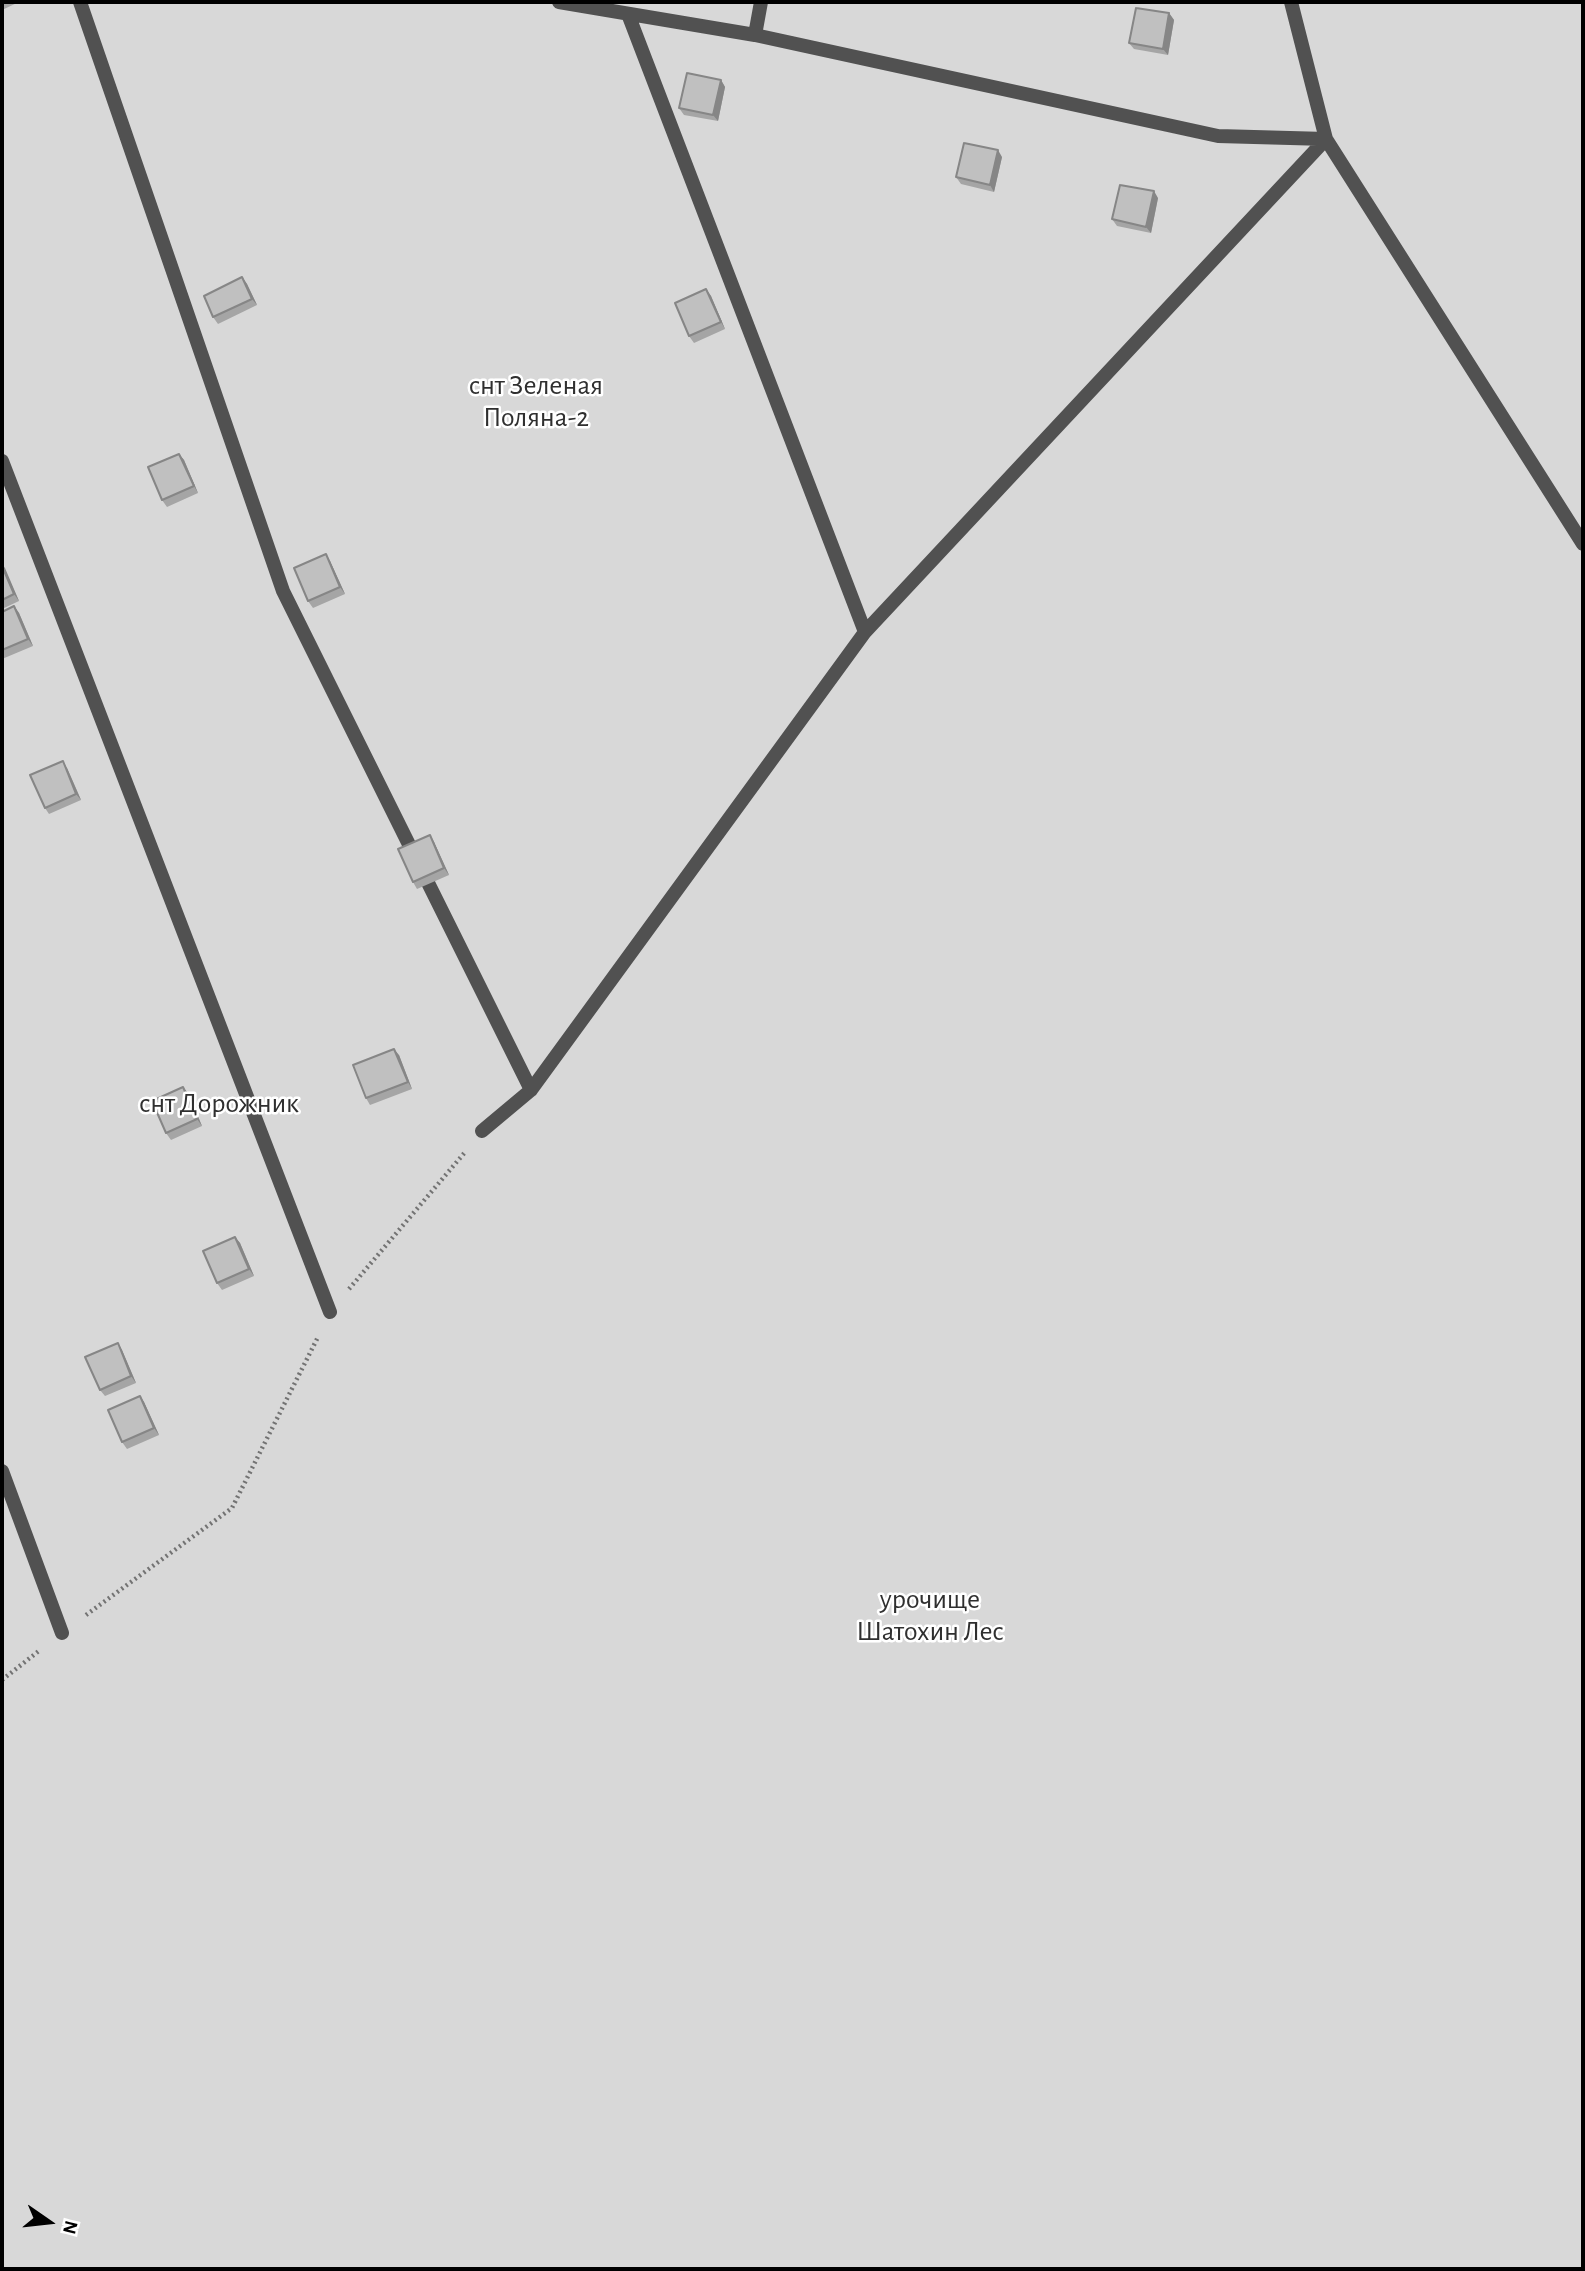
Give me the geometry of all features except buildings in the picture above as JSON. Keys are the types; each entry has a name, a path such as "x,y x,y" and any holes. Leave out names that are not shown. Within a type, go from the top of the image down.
{"street":[{"path":"80,2 283,591 531,1090"},
{"path":"559,2 755,35 1218,136 1326,139"},
{"path":"755,35 761,2"},
{"path":"1291,2 1326,139 1583,544"},
{"path":"628,13 865,632"},
{"path":"482,1131 531,1090 865,632 1326,139"},
{"path":"2,461 330,1312"},
{"path":"2,1471 62,1633"}],"path":[{"path":"2,1680 232,1508 330,1312 482,1131"}],"green space":[{"name":"урочище Шатохин Лес","path":"2,2 1583,2 1583,2269 2,2269"}],"park label":[{"name":"снт Зеленая Поляна-2","path":"536,402"},
{"name":"снт Дорожник","path":"219,1104"}]}
